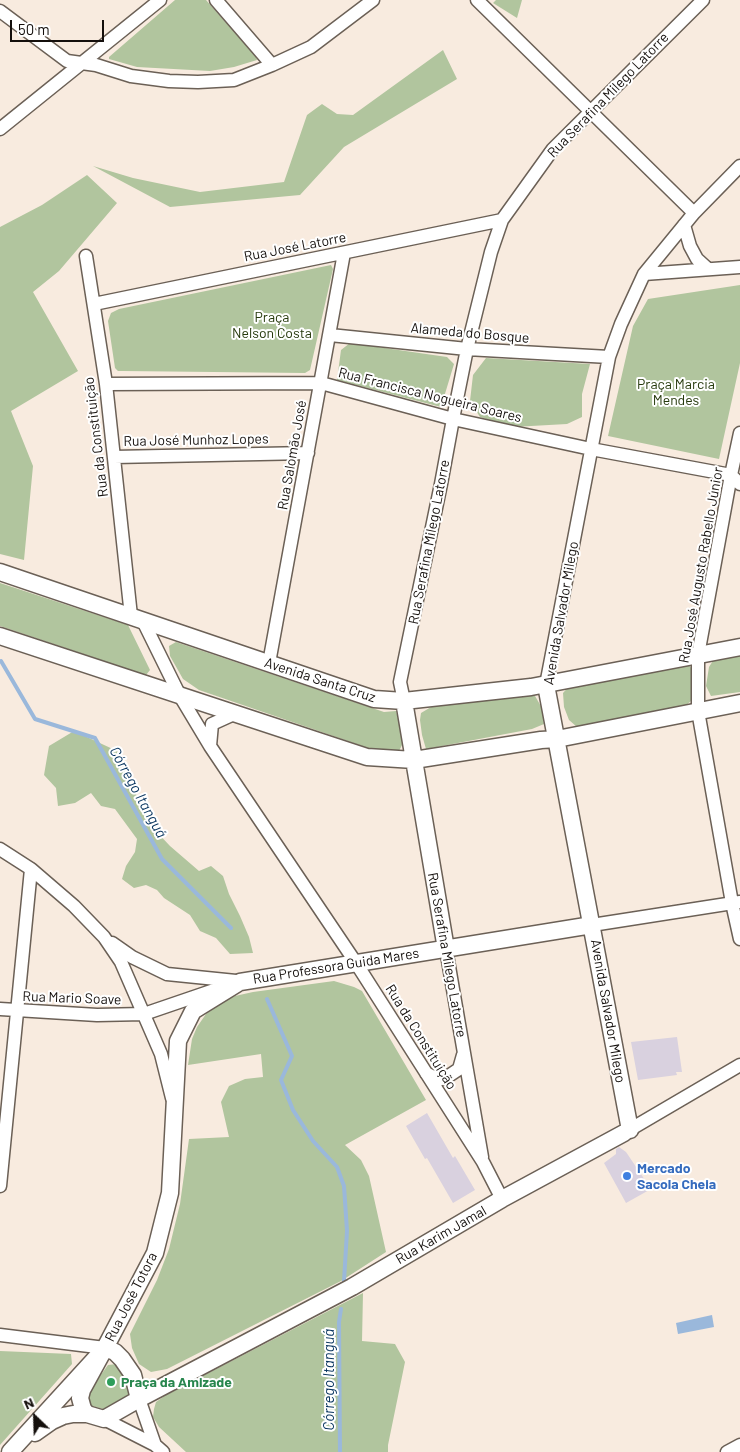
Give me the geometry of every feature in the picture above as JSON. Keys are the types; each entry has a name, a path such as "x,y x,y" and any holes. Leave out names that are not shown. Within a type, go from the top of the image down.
{"main road":[{"name":"Avenida Santa Cruz","path":"0,572 374,699 404,701 546,685 740,647"},
{"path":"0,636 367,757 414,760 556,739 740,703"},
{"name":"Avenida Salvador Milego","path":"546,685 592,925 627,1131"},
{"name":"Rua Serafina Milego Latorre","path":"404,701 446,949"},
{"name":"Rua Professora Guida Mares","path":"240,982 592,925"},
{"name":"Rua José Totora","path":"11,1452 105,1348 156,1253 170,1193 178,1041 193,1011 240,982"},
{"name":"Rua Karim Jamal","path":"139,1399 352,1287 502,1199 627,1131"},
{"path":"105,1348 115,1352 122,1359 132,1375 139,1399 104,1419 87,1414 83,1409 81,1403 82,1390 105,1348"},
{"name":"Rua José Totora","path":"11,1452 30,1436 57,1418 72,1414 87,1414"}],"street":[{"path":"0,129 160,0"},
{"path":"216,0 272,65"},
{"path":"0,11 67,61 96,65 131,76 169,81 198,82 234,80 311,47 374,0"},
{"path":"477,0 694,214"},
{"name":"Rua Serafina Milego Latorre","path":"404,701 400,682 453,419 491,252 502,220 553,149 703,0"},
{"name":"Avenida Salvador Milego","path":"546,685 609,357 621,324 644,274 684,225 740,166"},
{"name":"Rua José Latorre","path":"94,304 502,220"},
{"path":"684,225 690,246 697,259 708,269"},
{"name":"Rua Salomão José","path":"269,663 344,253"},
{"name":"Rua da Constituição","path":"86,256 106,384 114,457 137,618 210,746 356,963 483,1162 502,1199"},
{"path":"644,274 740,267"},
{"name":"Alameda do Bosque","path":"330,335 468,349 609,357"},
{"name":"Rua Francisca Nogueira Soares","path":"106,384 321,383 453,419 591,450 736,479"},
{"name":"Rua José Augusto Rabello Júnior","path":"740,434 736,479 698,655 698,712 736,902 740,939"},
{"name":"Rua José Munhoz Lopes","path":"114,457 308,453"},
{"path":"210,746 212,724 234,714"},
{"path":"0,849 31,869 74,906 104,937 132,957 167,974 240,982"},
{"path":"0,1186 31,869"},
{"name":"Rua Professora Guida Mares","path":"592,925 736,902"},
{"name":"Rua José Totora","path":"104,937 121,962 144,1014 160,1054 174,1107"},
{"name":"Rua Serafina Milego Latorre","path":"446,949 483,1162"},
{"name":"Rua Professora Guida Mares","path":"144,1014 240,982"},
{"name":"Rua Mario Soave","path":"0,1009 97,1015 144,1014"},
{"path":"426,1073 439,1080 447,1077 459,1069 464,1050"},
{"name":"Rua Karim Jamal","path":"627,1131 740,1065"},
{"path":"0,1335 105,1348"},
{"path":"139,1399 159,1448"},
{"path":"104,1419 159,1448"},
{"path":"727,1452 740,1445"}],"green space":[{"path":"175,0 206,0 257,60 234,67 210,71 137,67 109,59"},
{"path":"496,0 522,0 517,18 493,3"},
{"path":"443,50 457,79 344,147 300,195 170,207 93,166 133,178 200,192 284,182 307,115 322,104 337,114 353,115"},
{"path":"87,175 117,203 59,271 33,292 78,371 11,411 33,466 24,560 0,554 0,227 42,205"},
{"name":"Praça Nelson Costa","path":"331,265 333,269 310,370 305,373 118,371 115,368 108,321 111,313 119,309"},
{"name":"Praça Marcia Mendes","path":"740,285 740,363 719,459 608,436 633,326 648,299"},
{"path":"350,343 447,357 454,364 441,407 337,380 341,350"},
{"path":"486,358 590,364 582,394 582,417 567,424 513,427 480,417 470,401 473,375"},
{"path":"0,583 128,625 150,670 146,675 0,626"},
{"path":"176,642 384,712 396,711 404,741 399,751 377,751 199,690 183,679 170,656 169,646"},
{"path":"740,650 740,692 711,696 706,686 709,667 716,656"},
{"path":"687,663 693,670 694,683 691,701 684,707 577,727 569,720 564,707 563,693 572,683"},
{"path":"527,692 535,696 542,708 544,724 532,729 426,749 420,720 421,713 431,707"},
{"path":"74,731 117,751 139,802 154,829 170,846 199,871 211,866 223,876 229,894 249,937 253,953 230,954 216,938 200,931 190,915 164,898 157,890 146,885 134,888 122,879 126,866 135,852 137,839 115,809 101,806 91,793 75,803 58,806 56,788 44,775 49,746"},
{"path":"334,981 362,991 426,1100 345,1145 361,1160 369,1176 386,1252 341,1281 167,1369 151,1372 139,1364 132,1348 130,1334 157,1280 169,1249 180,1204 189,1139 229,1137 221,1102 229,1086 245,1079 263,1077 261,1054 188,1065 192,1039 197,1027 206,1014 220,1003 235,996"},
{"path":"363,1293 362,1341 395,1344 405,1362 388,1452 186,1452 159,1427 153,1417 154,1409 156,1402 166,1395"},
{"path":"0,1351 71,1354 72,1364 0,1445"},
{"name":"Praça da Amizade","path":"117,1364 124,1373 130,1391 128,1396 103,1409 89,1405 86,1398 89,1391 108,1365"}],"water":[{"path":"712,1315 714,1327 678,1334 676,1323"}],"building":[{"path":"677,1037 682,1072 676,1072 677,1075 638,1080 631,1042"},
{"path":"427,1113 453,1158 455,1156 475,1190 453,1203 406,1126"},
{"name":"Mercado Sacola Cheia","path":"619,1147 626,1152 651,1189 626,1203 604,1163 616,1154 616,1149"}],"waterway":[{"name":"Córrego Itanguá","path":"1,661 35,719 95,738 162,859 231,928"},
{"name":"Córrego Itanguá","path":"267,999 292,1056 281,1080 293,1110 313,1141 337,1167 344,1186 347,1231 344,1281"},
{"name":"Córrego Itanguá","path":"340,1452 339,1322 341,1309"}],"place":[{"name":"Mercado Sacola Cheia","path":"627,1176"},
{"name":"Praça da Amizade","path":"111,1382"}]}
